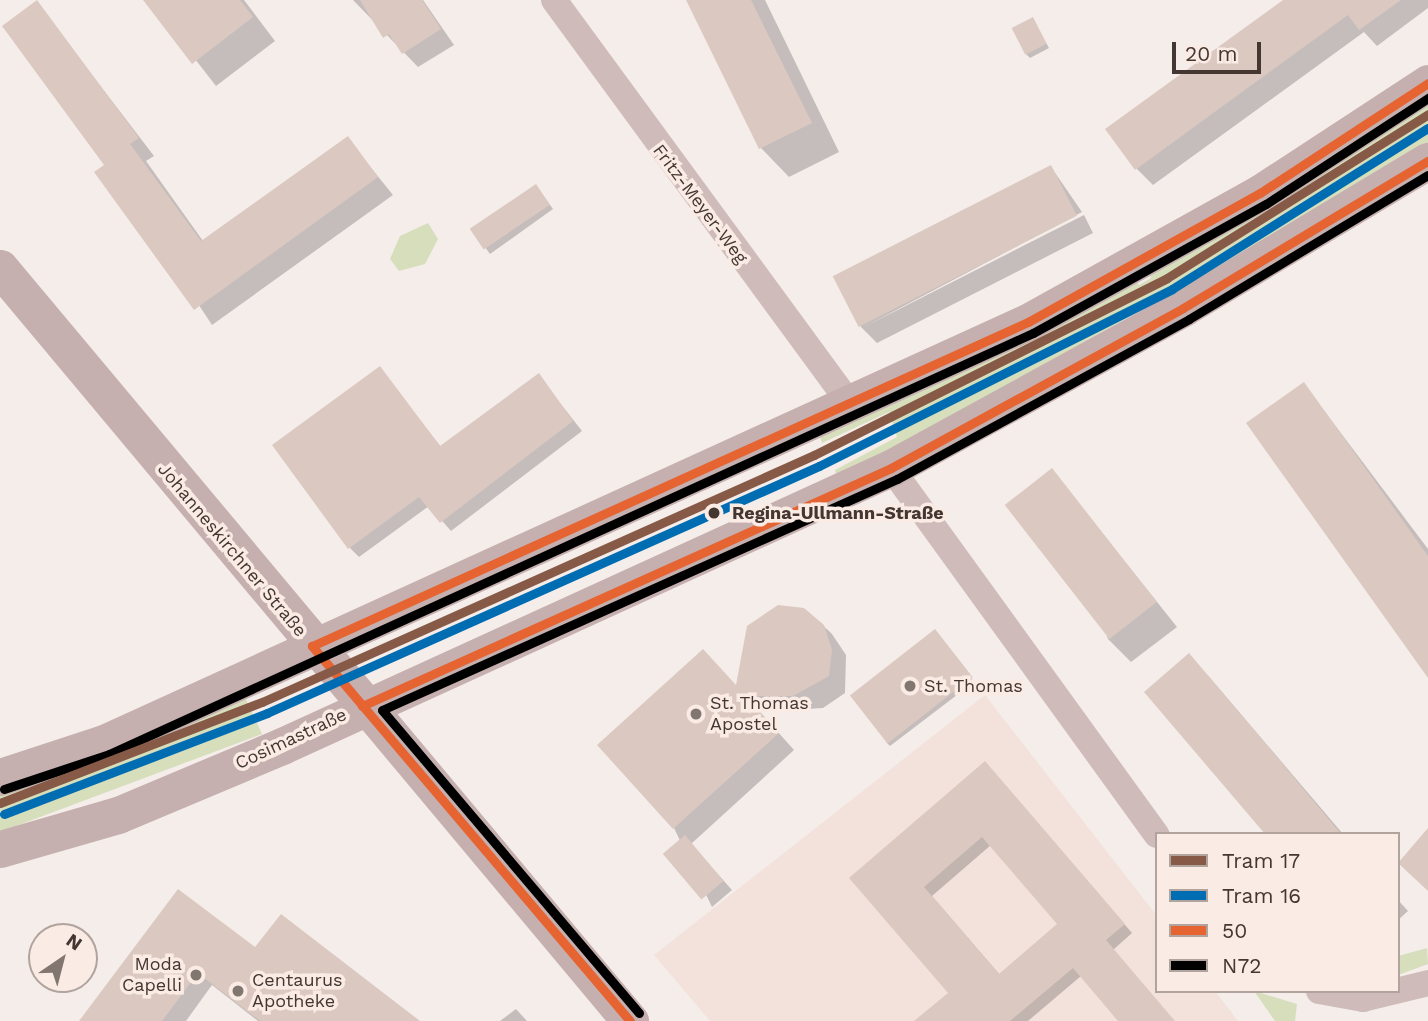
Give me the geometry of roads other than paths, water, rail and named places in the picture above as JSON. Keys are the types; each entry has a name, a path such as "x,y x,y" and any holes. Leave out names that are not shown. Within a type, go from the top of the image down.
{"main road":[{"path":"0,777 104,743 312,646 851,405 1155,255 1428,83"},
{"name":"Cosimastraße","path":"0,849 118,815 891,468 1183,309 1428,161"},
{"name":"Johanneskirchner Straße","path":"0,268 362,706 630,1021"}],"street":[{"name":"Fritz-Meyer-Weg","path":"554,0 851,405"},
{"path":"891,468 1155,832"},
{"path":"1400,989 1428,982"},
{"path":"1330,993 1363,999 1386,993"}],"tram line":[{"name":"17","path":"0,803 262,702 814,455 1167,278 1428,114"},
{"name":"16","path":"4,814 267,713 819,466 1172,289 1428,128"}],"place":[{"name":"Regina-Ullmann-Straße","path":"714,513"},
{"name":"St. Thomas","path":"910,686"},
{"name":"St. Thomas Apostel","path":"696,714"},
{"name":"Moda Capelli","path":"196,975"},
{"name":"Centaurus Apotheke","path":"238,991"}]}
